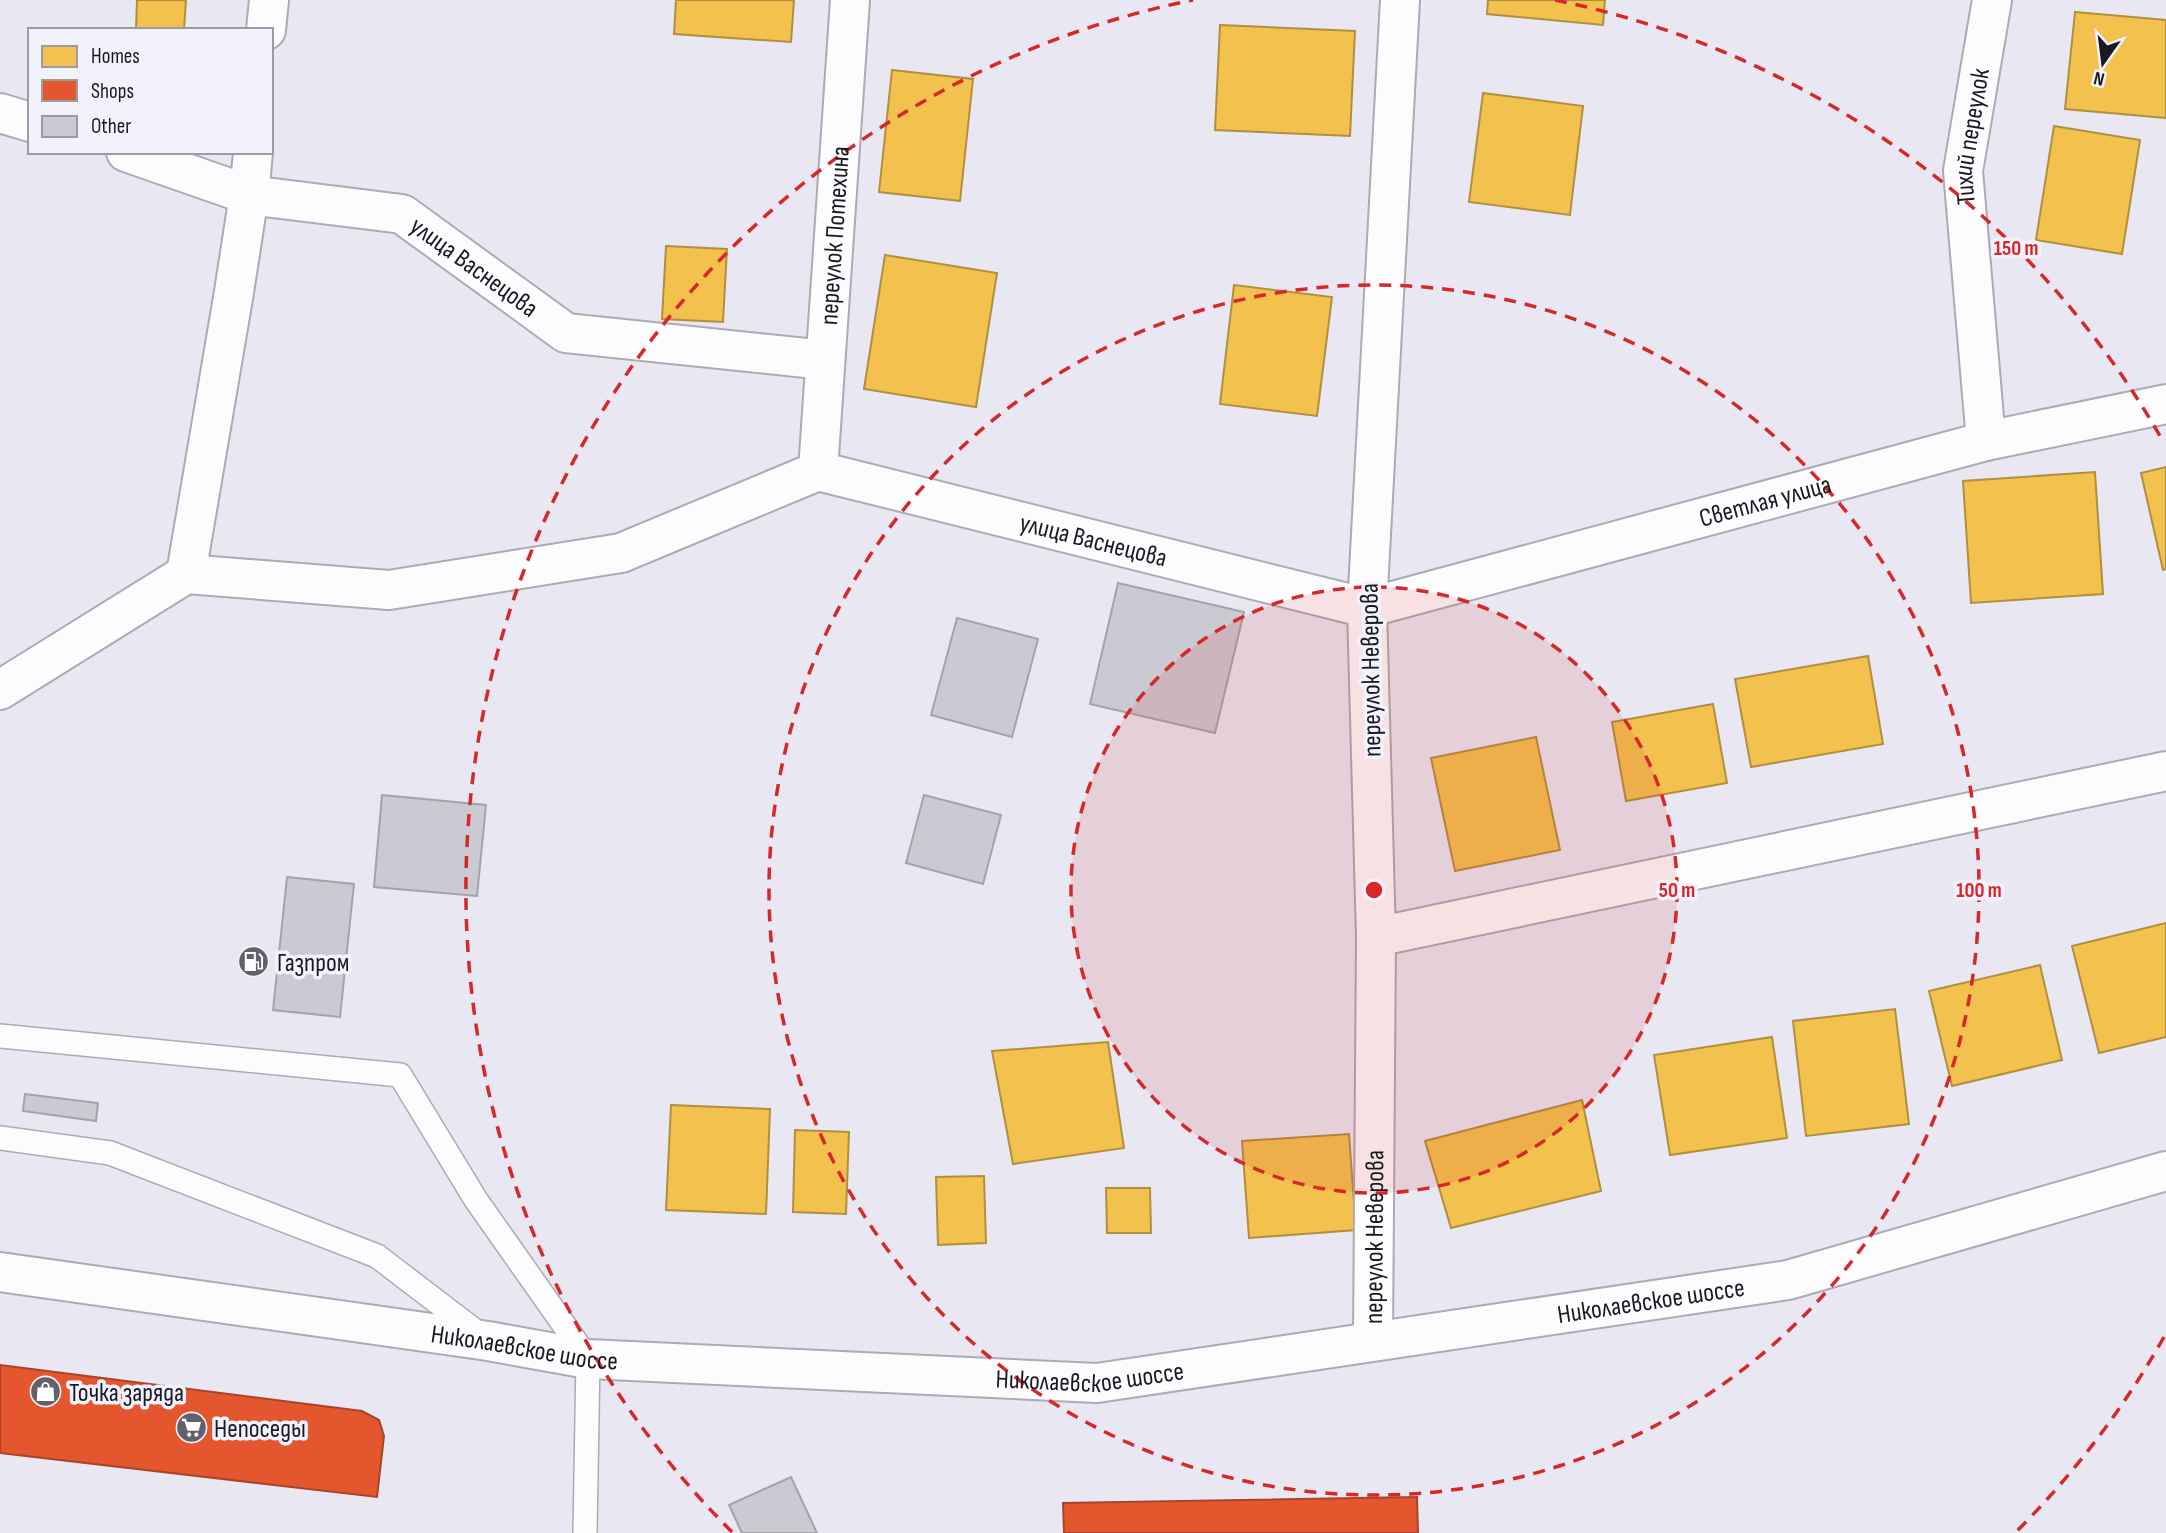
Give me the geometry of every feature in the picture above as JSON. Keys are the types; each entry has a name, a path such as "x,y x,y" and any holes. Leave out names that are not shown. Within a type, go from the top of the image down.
{"street":[{"path":"266,28 269,0"},
{"name":"переулок Потехина","path":"818,471 850,0"},
{"name":"переулок Неверова","path":"1374,1340 1376,937 1367,608 1400,0"},
{"name":"Тихий переулок","path":"1986,441 1964,171 1992,0"},
{"path":"0,113 28,121"},
{"name":"улица Васнецова","path":"132,154 249,195 402,215 566,333 825,360"},
{"path":"186,574 249,195 253,154"},
{"name":"Светлая улица","path":"1367,608 1986,441 2166,404"},
{"path":"0,690 186,574 389,590 621,553 818,471"},
{"name":"улица Васнецова","path":"818,471 1367,608"},
{"path":"1376,937 2166,771"},
{"name":"Николаевское шоссе","path":"0,1272 488,1340 587,1359 1097,1383 1788,1280 2166,1171"}],"lane":[{"path":"0,1036 400,1075 476,1200 587,1359 585,1533"},
{"path":"0,1138 110,1153 377,1256 488,1340"}],"building: Homes":[{"path":"137,0 186,0 184,28 136,28"},
{"path":"676,0 794,0 791,42 674,34"},
{"path":"1488,0 1605,0 1603,25 1487,14"},
{"path":"2075,12 2166,20 2166,118 2065,109"},
{"path":"1220,25 1355,31 1350,136 1215,130"},
{"path":"892,70 973,79 960,201 879,192"},
{"path":"1483,93 1583,106 1570,215 1469,202"},
{"path":"2054,126 2140,140 2122,254 2036,240"},
{"path":"666,246 727,249 723,322 662,319"},
{"path":"885,255 997,273 976,407 864,389"},
{"path":"1234,285 1332,297 1317,416 1220,404"},
{"path":"2166,467 2166,569 2163,570 2141,473"},
{"path":"2095,472 2103,594 1971,603 1963,481"},
{"path":"1868,656 1883,744 1751,767 1735,679"},
{"path":"1713,704 1727,783 1626,801 1612,722"},
{"path":"1536,737 1560,850 1455,871 1431,758"},
{"path":"2166,923 2166,1037 2099,1053 2072,946"},
{"path":"2040,965 2062,1060 1952,1086 1929,991"},
{"path":"1895,1009 1909,1124 1806,1136 1793,1021"},
{"path":"1772,1037 1787,1138 1670,1155 1654,1055"},
{"path":"1108,1042 1124,1148 1013,1164 992,1051"},
{"path":"1582,1100 1601,1191 1451,1228 1425,1141"},
{"path":"671,1105 770,1109 766,1214 666,1210"},
{"path":"795,1130 849,1132 846,1214 793,1212"},
{"path":"1349,1134 1356,1230 1249,1238 1242,1141"},
{"path":"984,1176 986,1243 938,1245 936,1177"},
{"path":"1106,1188 1150,1188 1151,1233 1107,1233"}],"building: Shops":[{"name":"Непоседы","path":"0,1365 362,1411 379,1420 384,1436 377,1497 0,1453"},
{"path":"1417,1497 1418,1533 1064,1533 1063,1503"}],"building: Other":[{"path":"1118,583 1244,612 1215,733 1090,704"},
{"path":"957,618 1038,639 1012,737 931,715"},
{"path":"382,795 486,805 477,896 374,887"},
{"path":"924,795 1001,815 983,884 906,863"},
{"path":"287,877 354,884 340,1017 273,1010"},
{"path":"25,1094 98,1103 96,1121 23,1111"},
{"path":"791,1477 817,1533 742,1533 729,1505"}],"place":[{"name":"Газпром","path":"254,962"},
{"name":"Точка заряда","path":"46,1392"},
{"name":"Непоседы","path":"191,1428"}]}
